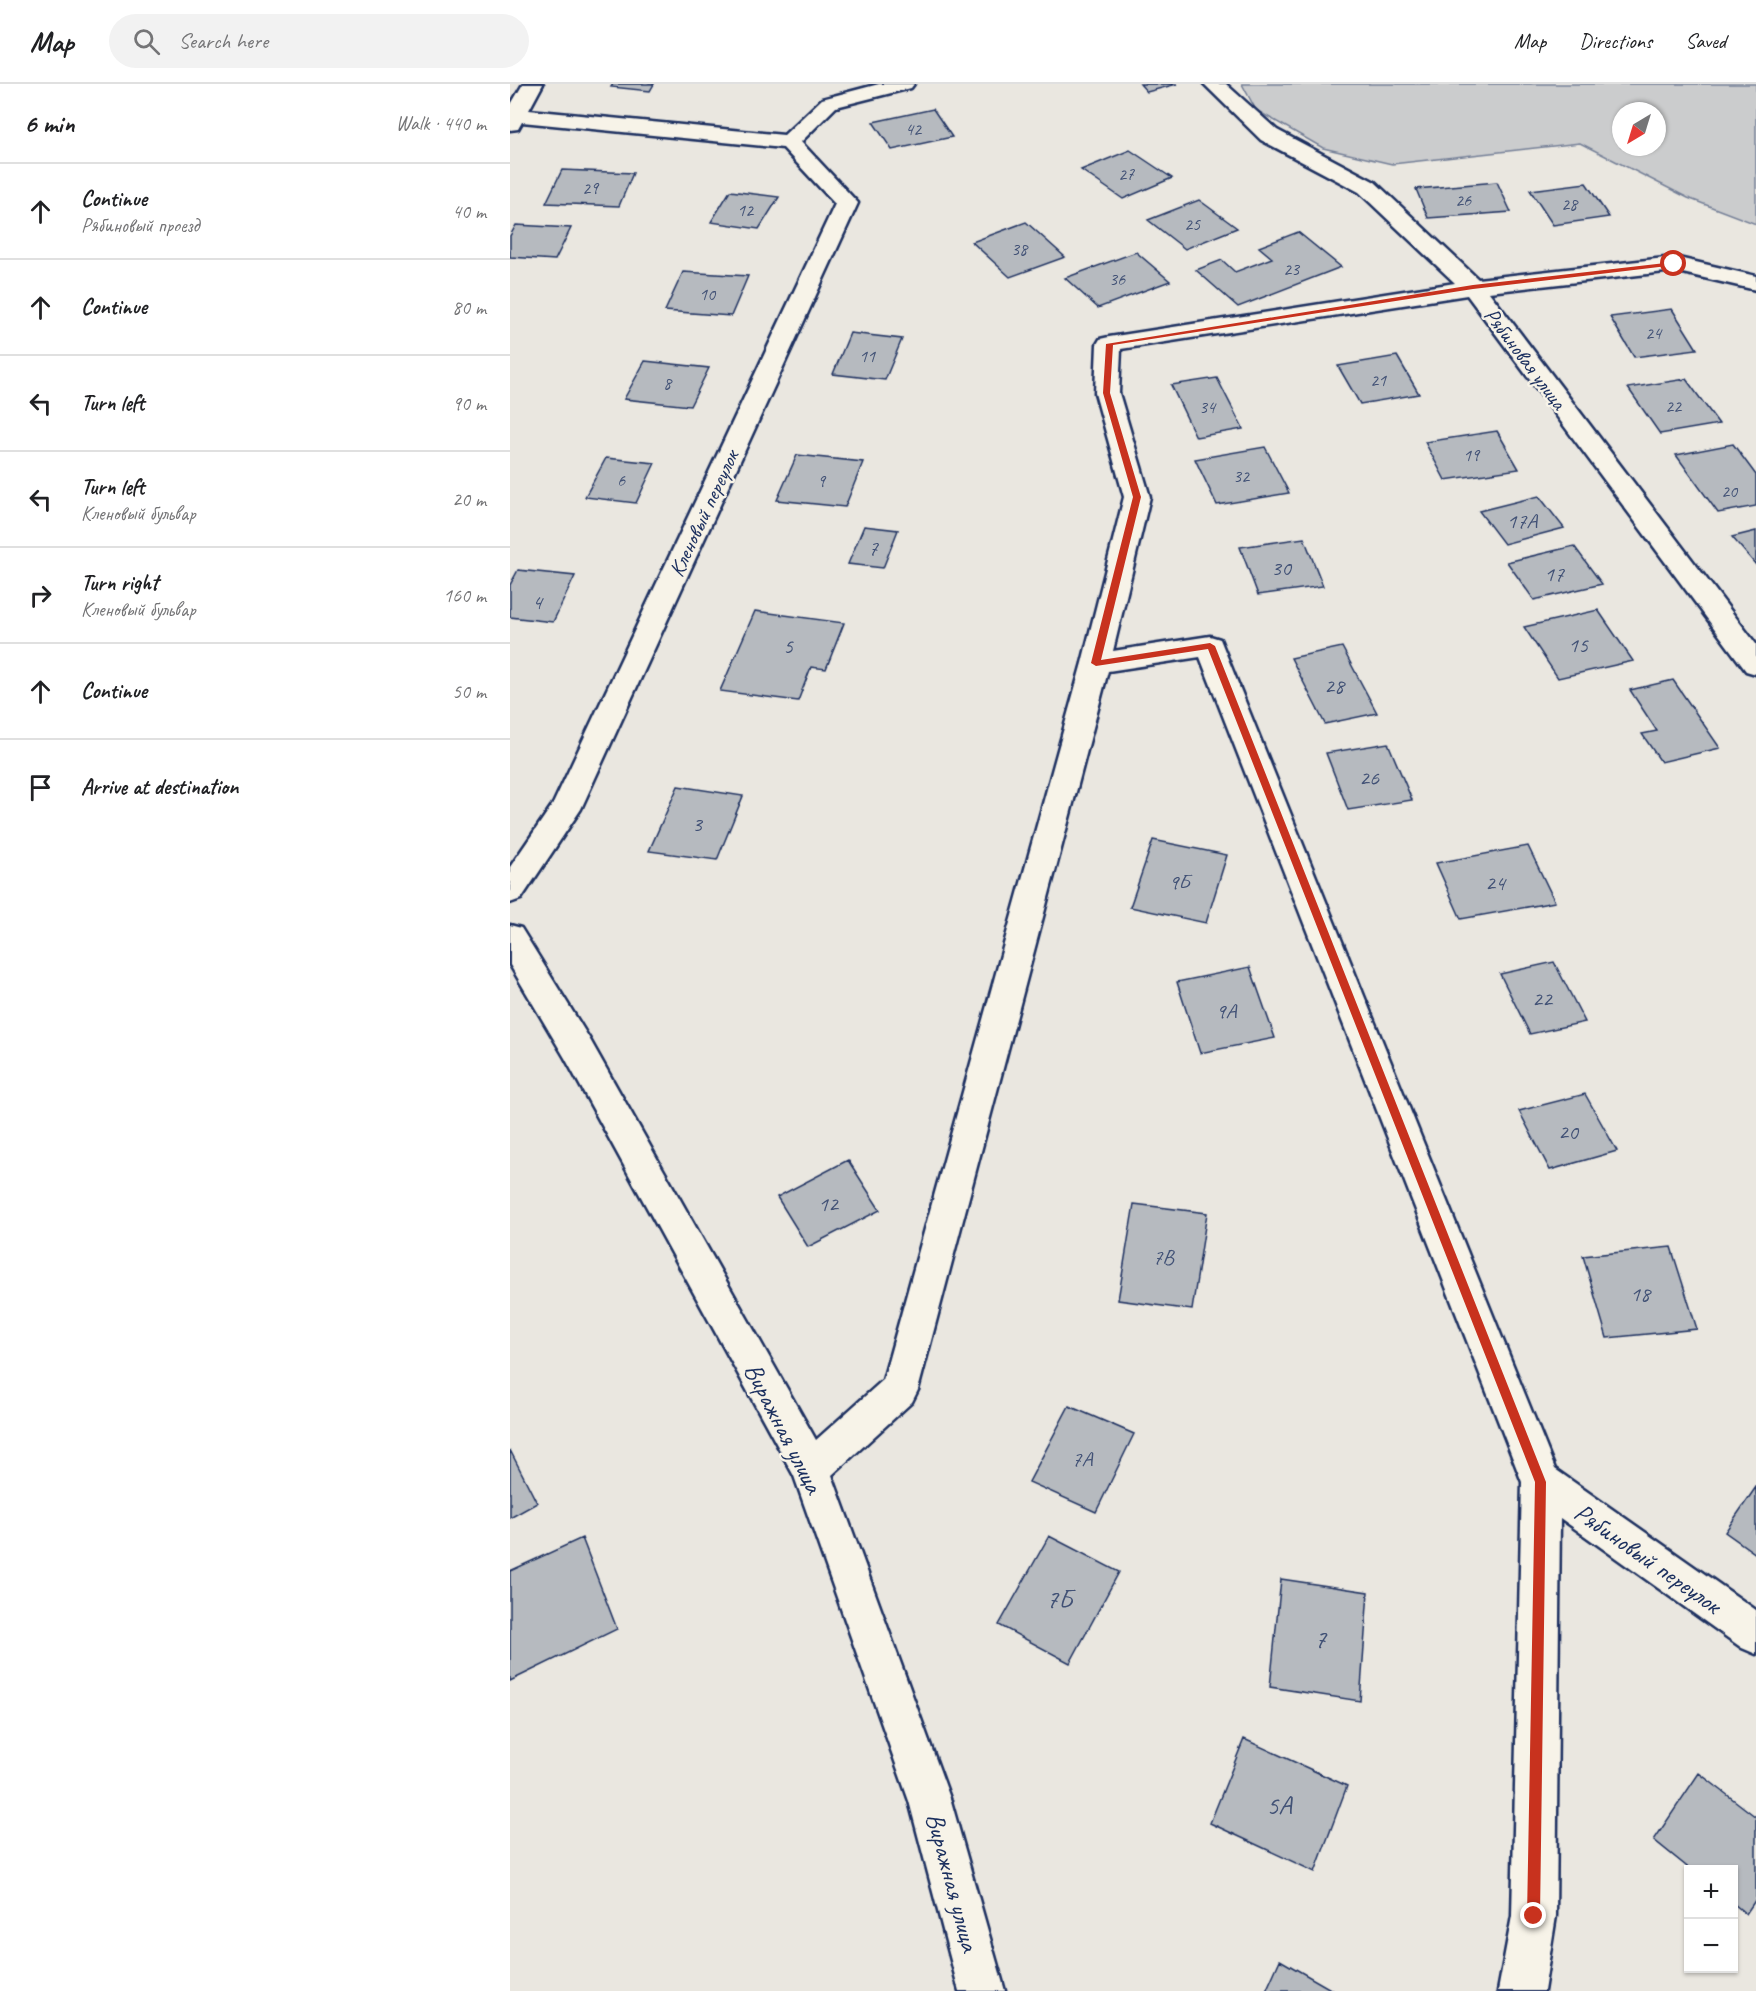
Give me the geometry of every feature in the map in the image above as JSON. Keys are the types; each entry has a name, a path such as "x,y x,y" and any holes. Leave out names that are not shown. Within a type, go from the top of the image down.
{"street":[{"path":"533,84 513,120 789,142 829,104 904,84"},
{"name":"Рябиновая улица","path":"1214,84 1269,135 1367,187 1473,287 1756,664"},
{"name":"Кленовый переулок","path":"510,891 566,809 847,202 789,142"},
{"path":"811,1470 899,1390 1096,663 1137,497 1107,393 1109,344 1473,287 1674,264 1756,282"},
{"path":"1096,663 1210,646 1540,1482 1534,1916 1521,1991"},
{"name":"Виражная улица","path":"510,937 577,1048 811,1470 930,1801 982,1991"},
{"name":"Рябиновый переулок","path":"1540,1482 1756,1634"}],"shaded area":[{"path":"1242,84 1756,84 1756,224 1688,198 1580,143 1392,164 1323,148 1256,110"}],"building":[{"path":"613,84 654,84 650,91 611,87"},
{"path":"1140,84 1177,84 1147,92"},
{"path":"933,109 952,137 892,150 873,122"},
{"path":"1130,150 1172,178 1123,199 1081,170"},
{"path":"562,170 633,173 619,206 546,203"},
{"path":"1497,182 1511,212 1428,218 1416,189"},
{"path":"1586,183 1609,217 1553,225 1530,190"},
{"path":"730,191 779,197 759,229 711,222"},
{"path":"1199,200 1237,228 1185,249 1148,220"},
{"path":"1026,222 1065,257 1010,277 972,242"},
{"path":"516,225 571,228 555,260 510,257 510,236"},
{"path":"1298,232 1341,267 1238,307 1196,270 1222,260 1235,272 1272,258 1259,247"},
{"path":"1136,252 1170,281 1098,308 1065,278"},
{"path":"683,272 748,276 731,316 665,311"},
{"path":"1672,309 1697,349 1634,357 1610,317"},
{"path":"850,333 902,339 885,380 833,374"},
{"path":"1397,356 1419,394 1360,404 1338,366"},
{"path":"645,361 709,368 690,406 624,399"},
{"path":"1217,378 1243,429 1196,437 1171,385"},
{"path":"1686,379 1719,424 1660,434 1628,388"},
{"path":"1497,431 1519,469 1445,480 1425,442"},
{"path":"1733,444 1756,475 1756,506 1718,513 1676,455"},
{"path":"1265,447 1289,493 1217,505 1195,459"},
{"path":"797,455 863,462 845,507 777,500"},
{"path":"606,458 655,463 636,503 585,497"},
{"path":"1539,496 1564,528 1504,544 1479,511"},
{"path":"864,526 898,530 883,568 848,564"},
{"path":"1756,531 1756,565 1732,537"},
{"path":"1304,538 1323,586 1258,595 1240,547"},
{"path":"1574,546 1602,584 1534,600 1507,562"},
{"path":"518,570 575,576 553,622 510,617 510,585"},
{"path":"1598,610 1633,661 1558,678 1524,627"},
{"path":"755,611 844,623 826,669 811,667 798,701 720,691"},
{"path":"1342,647 1377,713 1325,724 1291,658"},
{"path":"1673,680 1720,748 1661,762 1642,734 1657,731 1630,690"},
{"path":"1388,743 1412,800 1348,810 1326,753"},
{"path":"678,786 743,796 717,860 649,851"},
{"path":"1153,840 1227,855 1206,923 1130,907"},
{"path":"1528,846 1555,902 1461,919 1436,863"},
{"path":"1554,962 1585,1022 1530,1034 1500,974"},
{"path":"1250,967 1275,1038 1200,1053 1177,982"},
{"path":"1585,1094 1617,1151 1550,1170 1519,1111"},
{"path":"848,1160 880,1210 808,1247 777,1197"},
{"path":"1134,1204 1207,1213 1192,1310 1118,1300"},
{"path":"1671,1247 1697,1329 1607,1338 1583,1256"},
{"path":"1069,1406 1134,1434 1096,1512 1029,1482"},
{"path":"510,1450 537,1503 510,1518"},
{"path":"1756,1487 1756,1554 1725,1532"},
{"path":"1049,1536 1119,1572 1070,1663 999,1625"},
{"path":"582,1538 617,1629 510,1681 510,1571"},
{"path":"1281,1579 1368,1592 1360,1701 1270,1687"},
{"path":"1244,1739 1347,1786 1315,1872 1210,1823"},
{"path":"1699,1773 1756,1817 1756,1899 1746,1914 1738,1907 1738,1865 1685,1865 1654,1840"},
{"path":"1280,1960 1334,1991 1266,1991"}],"route":[{"path":"1534,1916 1540,1482 1210,646 1096,663 1137,497 1107,393 1109,344 1473,287 1674,264"}]}
